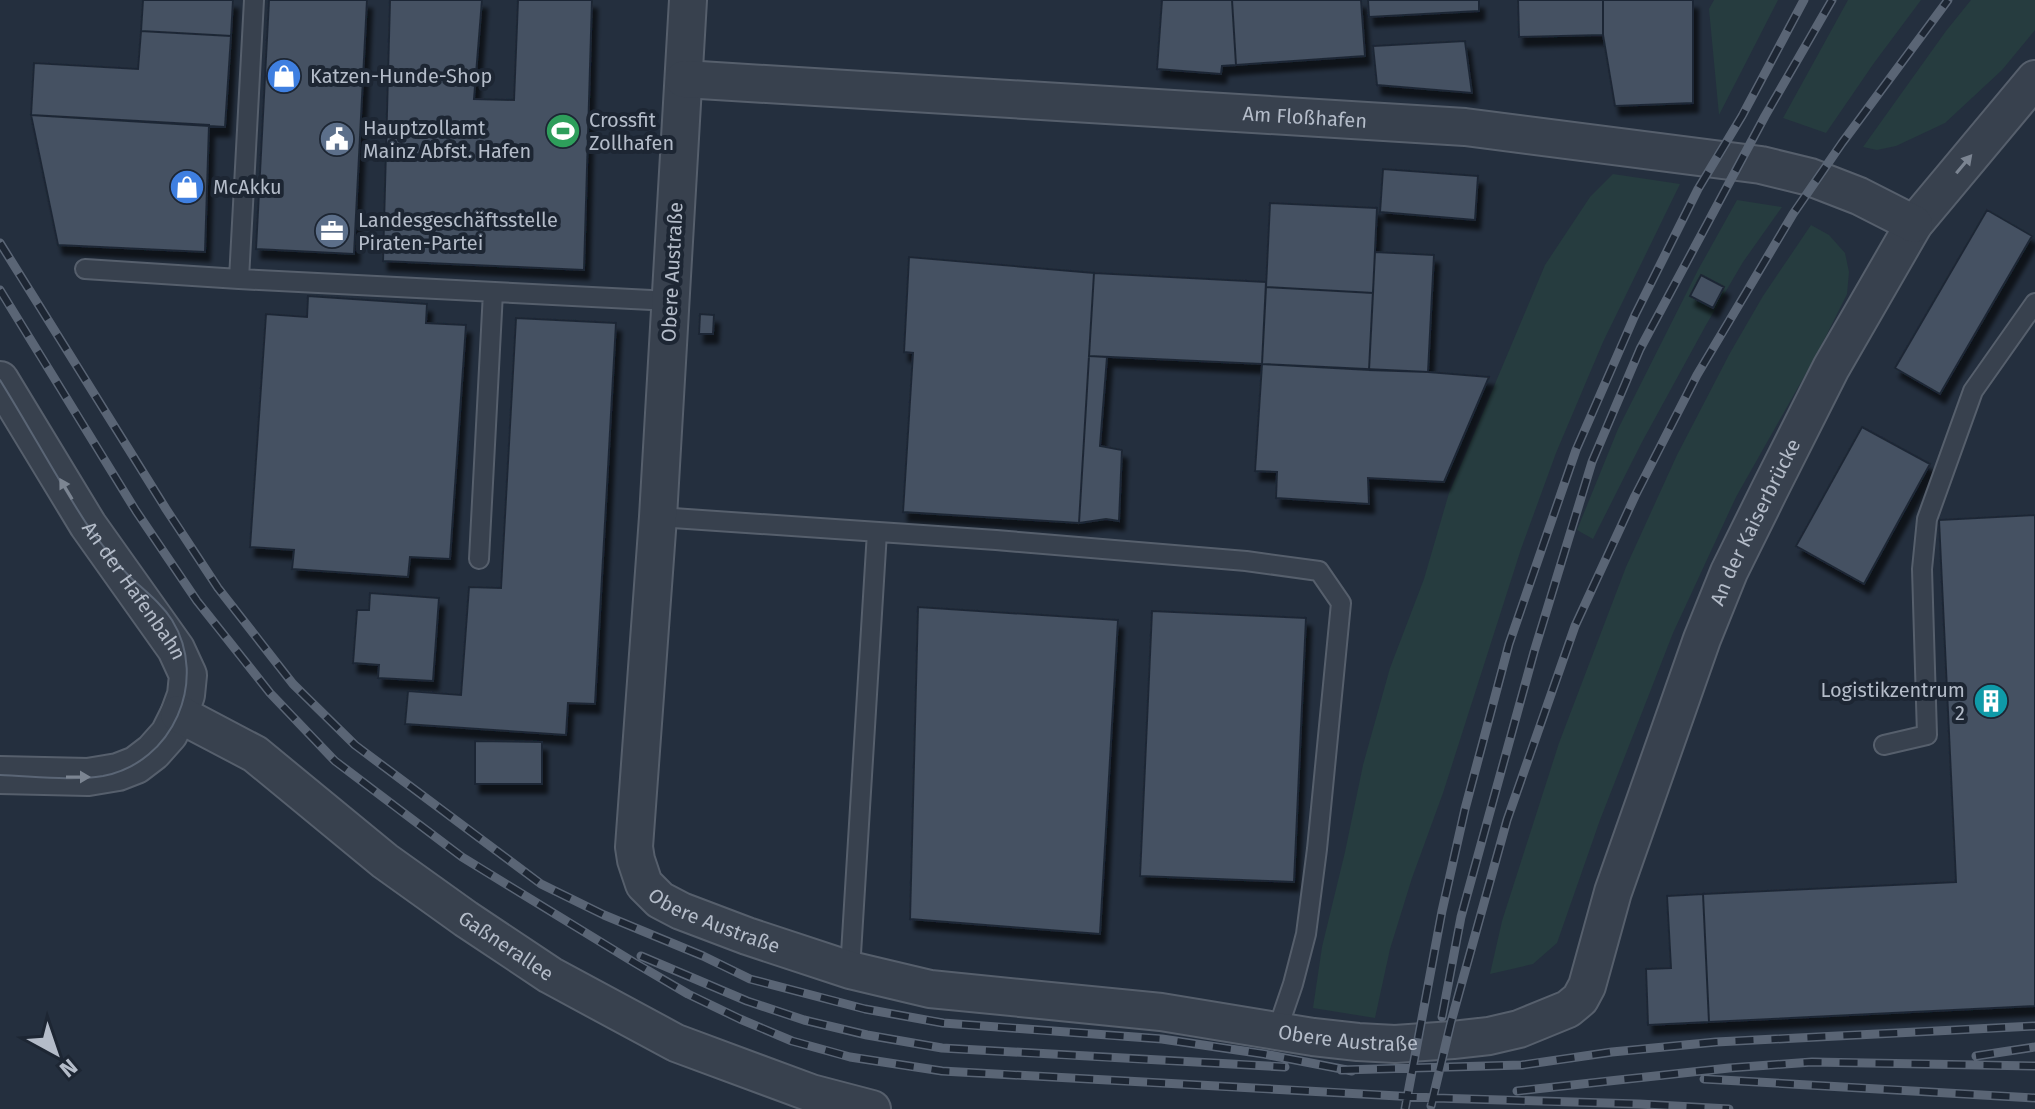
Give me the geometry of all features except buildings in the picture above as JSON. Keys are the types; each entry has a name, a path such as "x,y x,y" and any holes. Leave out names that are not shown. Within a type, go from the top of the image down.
{"street":[{"name":"Obere Austraße","path":"688,0 658,517 634,847 644,884 660,900 681,911 747,936 850,970 930,989 1161,1012 1277,1031 1395,1044 1489,1036 1519,1029 1568,1009"},
{"name":"Am Floßhafen","path":"684,79 1465,127 1761,165 1810,177 1847,191 1914,224"},
{"name":"An der Kaiserbrücke","path":"1568,1009 1580,999 1587,986 1613,892 1702,639 1729,572 1831,368 1914,224 2035,79"},
{"name":"An der Hafenbahn","path":"0,380 88,525 176,649 188,675 186,695 169,734 136,765 118,772 88,777 0,775"},
{"name":"Gaßnerallee","path":"179,714 255,754 385,861 550,975 676,1043 811,1093 872,1109"}],"lane":[{"path":"239,279 254,0"},
{"path":"85,269 671,301"},
{"path":"479,559 493,292"},
{"path":"1884,745 1927,735 1922,569 1927,519 1973,391 2035,303"},
{"path":"658,517 1246,561 1319,571 1341,603 1306,934 1277,1031"},
{"path":"850,970 877,532"}],"green space":[{"path":"1714,0 1778,0 1719,115 1709,9"},
{"path":"1848,0 1921,0 1826,133 1783,118"},
{"path":"1971,0 2035,0 2035,30 2002,70 1945,123 1896,146 1877,150 1863,147 1946,31"},
{"path":"1613,174 1680,184 1603,342 1556,453 1412,878 1390,949 1375,1018 1313,1008 1322,947 1363,765 1390,668 1424,579 1449,493 1545,265 1590,197"},
{"path":"1737,200 1782,207 1743,262 1706,325 1593,539 1577,530 1618,429"},
{"path":"1811,225 1829,235 1845,253 1849,272 1847,294 1817,354 1736,497 1673,633 1600,820 1557,943 1533,964 1490,974 1502,921 1559,743 1626,567 1677,455 1730,353 1763,296"}],"tram line":[{"path":"0,380 88,526 124,571 172,620 183,643 187,668 185,692 178,716 149,755 128,768 91,777 0,775"}],"railway":[{"path":"1405,1109 1442,911 1465,809 1509,644 1576,450 1635,315 1698,189 1742,116 1804,0"},
{"path":"1442,1017 1461,917 1534,652 1592,462 1640,349 1765,116 1832,0"},
{"path":"1431,1106 1507,820 1575,626 1635,496 1697,375 1793,214 1948,0"},
{"path":"0,243 218,588 293,684 355,745 541,884 750,979 865,1009 943,1023 1162,1039 1352,1071"},
{"path":"0,290 136,511 197,601 270,693 335,761 462,857 688,994 740,1019 792,1041 850,1057 942,1071 1435,1098 1729,1109"},
{"path":"641,956 747,1001 804,1020 942,1048 1285,1067"},
{"path":"1341,1070 1522,1065 1716,1042 2035,1026"},
{"path":"1976,1056 2035,1047"},
{"path":"1517,1091 1812,1062 2035,1066"},
{"path":"1704,1079 2035,1098"}],"place":[{"name":"Katzen-Hunde-Shop","path":"284,76"},
{"name":"Crossfit Zollhafen","path":"563,131"},
{"name":"Hauptzollamt Mainz Abfst. Hafen","path":"337,139"},
{"name":"McAkku","path":"187,187"},
{"name":"Landesgeschäftsstelle Piraten-Partei","path":"332,231"},
{"name":"Logistikzentrum 2","path":"1991,701"}]}
